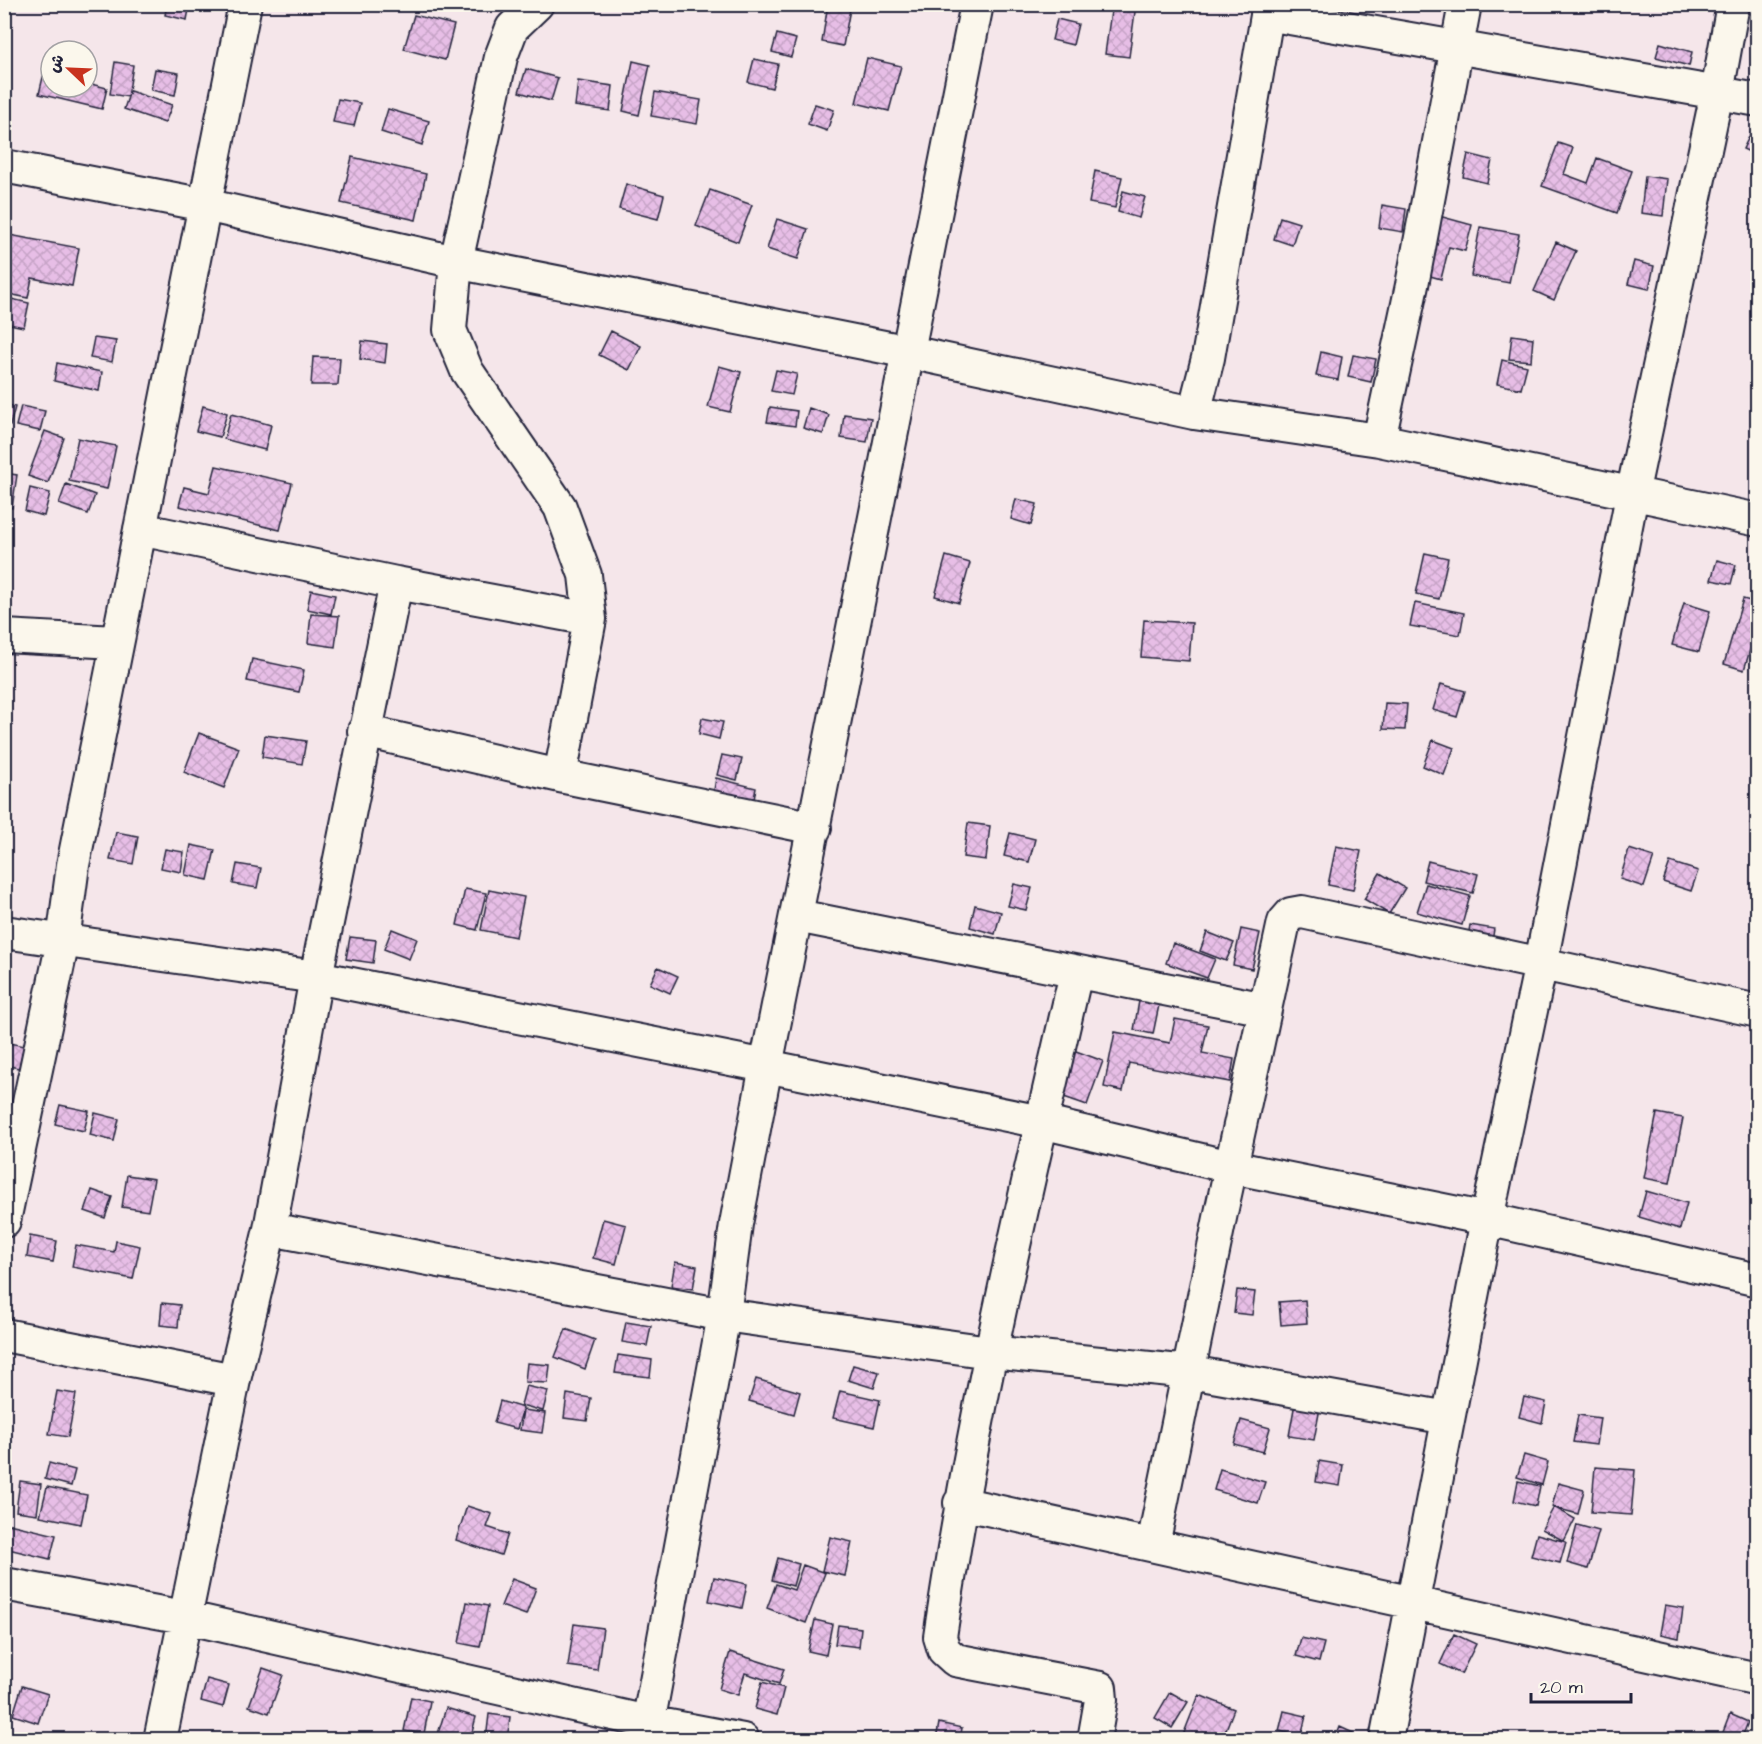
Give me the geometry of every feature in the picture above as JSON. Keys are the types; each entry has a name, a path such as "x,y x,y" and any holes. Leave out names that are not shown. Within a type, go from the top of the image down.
{"street":[{"path":"4,1221 63,941 73,865 116,642 245,4"},
{"path":"537,4 512,28 501,57 456,262 450,330 468,371 560,507 585,575 590,619 560,776"},
{"path":"646,1731 724,1314 736,1224 766,1066 815,828 976,4"},
{"path":"1379,440 1412,285 1465,4"},
{"path":"1386,1740 1487,1219 1541,963 1632,495 1717,93 1733,4"},
{"path":"1194,413 1208,357 1268,9 1456,46 1758,100"},
{"path":"4,166 205,205 456,262 909,351 1194,413 1379,440 1758,520"},
{"path":"140,529 396,583 590,619"},
{"path":"160,1740 234,1380 270,1229 316,977 364,731 396,583"},
{"path":"4,636 116,642"},
{"path":"364,731 560,776 815,828"},
{"path":"1153,1545 1284,922 1291,914 1302,912 1758,1011"},
{"path":"797,916 1076,974 1265,1009"},
{"path":"4,932 316,977 1041,1122 1232,1167 1757,1275"},
{"path":"1076,974 990,1352 960,1503 940,1637 944,1650 955,1660 1100,1688 1101,1700 1094,1740"},
{"path":"270,1229 724,1314 990,1352 1190,1372 1448,1418"},
{"path":"4,1335 234,1380"},
{"path":"960,1503 1758,1679"},
{"path":"4,1584 184,1617 646,1731 743,1740"}],"building":[{"path":"167,4 190,4 187,20 165,15"},
{"path":"792,4 814,4 812,9"},
{"path":"828,4 851,4 843,46 822,42"},
{"path":"1112,4 1136,4 1129,57 1105,54"},
{"path":"414,15 454,25 445,60 404,49"},
{"path":"1057,19 1078,24 1073,45 1052,40"},
{"path":"777,34 796,39 791,57 772,52"},
{"path":"1660,43 1692,52 1689,66 1656,57"},
{"path":"867,58 901,66 889,111 856,103"},
{"path":"754,59 778,64 772,88 748,82"},
{"path":"633,61 650,65 639,115 623,111"},
{"path":"115,62 133,65 128,97 110,94"},
{"path":"155,69 179,73 175,95 151,90"},
{"path":"526,69 558,78 551,101 519,92"},
{"path":"578,81 613,86 610,111 575,106"},
{"path":"99,86 107,88 102,109 60,99 99,99"},
{"path":"130,91 172,105 165,123 124,109"},
{"path":"655,92 701,100 697,124 651,116"},
{"path":"338,99 360,103 354,126 333,122"},
{"path":"815,104 834,110 827,131 808,124"},
{"path":"388,109 429,121 422,145 381,132"},
{"path":"1755,125 1758,126 1758,156 1743,149"},
{"path":"1558,143 1573,148 1564,174 1588,183 1597,158 1632,171 1617,213 1542,186"},
{"path":"1468,154 1492,160 1487,183 1463,177"},
{"path":"352,157 426,174 416,220 341,203"},
{"path":"1095,171 1122,177 1115,208 1089,203"},
{"path":"1645,176 1667,179 1663,216 1641,213"},
{"path":"626,184 664,195 658,219 619,209"},
{"path":"710,190 752,205 738,242 696,226"},
{"path":"1123,191 1145,197 1139,218 1118,212"},
{"path":"1382,205 1406,209 1403,232 1379,228"},
{"path":"1439,216 1472,225 1465,251 1449,247 1441,279 1423,274"},
{"path":"1280,217 1299,223 1292,245 1274,239"},
{"path":"777,219 808,229 798,259 767,249"},
{"path":"1480,227 1519,234 1509,283 1471,276"},
{"path":"4,234 79,248 72,286 32,278 28,298 4,293"},
{"path":"1556,242 1576,251 1554,300 1534,291"},
{"path":"1634,261 1654,266 1649,289 1628,284"},
{"path":"7,298 29,303 24,327 4,323"},
{"path":"611,331 641,346 629,370 599,355"},
{"path":"1512,335 1533,338 1531,361 1509,359"},
{"path":"94,338 116,341 112,362 90,358"},
{"path":"362,341 387,344 385,363 360,359"},
{"path":"1321,352 1342,357 1338,380 1316,376"},
{"path":"1353,355 1376,359 1371,382 1348,377"},
{"path":"313,357 340,358 338,385 311,385"},
{"path":"1502,360 1527,366 1521,389 1497,384"},
{"path":"57,363 102,372 99,391 54,381"},
{"path":"719,366 741,372 730,412 708,407"},
{"path":"776,370 797,374 792,395 771,391"},
{"path":"4,404 15,407 10,426 4,425"},
{"path":"21,406 45,411 40,431 16,426"},
{"path":"203,406 227,413 220,437 196,431"},
{"path":"770,407 797,411 795,426 767,422"},
{"path":"809,408 829,415 823,434 803,428"},
{"path":"231,414 271,425 265,450 224,439"},
{"path":"844,414 871,418 867,442 841,438"},
{"path":"45,431 64,438 48,483 28,476"},
{"path":"78,438 116,446 107,489 69,481"},
{"path":"216,466 292,483 280,530 179,506 184,487 209,493"},
{"path":"4,473 17,475 12,508 4,507"},
{"path":"66,484 95,495 88,514 59,504"},
{"path":"30,488 50,493 44,516 25,511"},
{"path":"1016,499 1037,504 1031,525 1011,519"},
{"path":"1425,553 1448,558 1439,599 1416,594"},
{"path":"946,556 970,563 959,603 935,596"},
{"path":"1717,560 1736,565 1731,584 1711,580"},
{"path":"311,590 335,595 331,614 307,609"},
{"path":"1743,599 1758,603 1758,624 1744,670 1724,664"},
{"path":"1415,603 1464,613 1460,635 1410,626"},
{"path":"1684,603 1710,611 1699,652 1672,645"},
{"path":"311,614 339,616 335,647 308,643"},
{"path":"1144,620 1192,623 1189,661 1141,657"},
{"path":"252,659 304,670 299,692 247,681"},
{"path":"1441,684 1465,691 1457,717 1433,710"},
{"path":"1385,703 1407,704 1405,730 1383,729"},
{"path":"702,718 723,722 719,739 699,734"},
{"path":"199,733 239,748 224,788 184,772"},
{"path":"265,735 306,741 302,764 262,757"},
{"path":"1433,740 1454,748 1444,775 1423,766"},
{"path":"722,755 742,759 737,780 717,775"},
{"path":"716,778 756,788 753,805 713,796"},
{"path":"1758,802 1758,826 1750,824"},
{"path":"968,823 990,826 986,860 963,857"},
{"path":"116,832 138,836 133,864 110,860"},
{"path":"1010,833 1035,839 1029,862 1004,856"},
{"path":"191,845 215,850 208,880 185,875"},
{"path":"1336,846 1361,851 1353,890 1328,885"},
{"path":"165,849 184,852 181,872 161,868"},
{"path":"1629,849 1654,857 1644,887 1620,879"},
{"path":"1428,861 1478,874 1473,893 1423,881"},
{"path":"1670,862 1698,871 1691,891 1663,882"},
{"path":"237,864 261,868 257,888 233,884"},
{"path":"1380,873 1405,888 1389,914 1364,899"},
{"path":"1014,884 1032,888 1026,910 1008,906"},
{"path":"1426,884 1470,896 1462,925 1417,912"},
{"path":"465,889 486,893 477,930 457,925"},
{"path":"489,890 524,897 516,937 481,930"},
{"path":"975,905 1001,912 995,934 970,927"},
{"path":"1470,925 1494,929 1491,948 1467,943"},
{"path":"392,929 417,939 409,959 384,949"},
{"path":"1241,929 1260,933 1252,969 1233,965"},
{"path":"1207,932 1234,943 1226,961 1200,951"},
{"path":"350,937 376,940 373,963 346,959"},
{"path":"1173,943 1215,959 1207,978 1166,963"},
{"path":"658,967 678,976 670,993 650,984"},
{"path":"1139,1001 1159,1005 1153,1034 1134,1030"},
{"path":"1175,1019 1208,1025 1202,1053 1234,1059 1230,1082 1129,1063 1123,1091 1104,1087 1115,1032 1170,1043"},
{"path":"4,1042 24,1046 19,1068 4,1065"},
{"path":"1057,1044 1103,1061 1087,1105 1041,1089"},
{"path":"60,1105 89,1111 84,1131 55,1124"},
{"path":"95,1113 119,1119 114,1141 90,1135"},
{"path":"1657,1113 1683,1118 1670,1183 1644,1178"},
{"path":"127,1175 154,1179 148,1211 122,1207"},
{"path":"92,1190 112,1197 105,1218 85,1211"},
{"path":"1646,1191 1687,1203 1680,1229 1639,1217"},
{"path":"603,1219 626,1225 616,1264 593,1258"},
{"path":"30,1236 57,1241 53,1262 27,1257"},
{"path":"116,1241 140,1246 133,1279 72,1267 76,1245 114,1252"},
{"path":"675,1262 697,1266 693,1289 671,1286"},
{"path":"1237,1290 1255,1292 1252,1315 1234,1313"},
{"path":"1305,1300 1307,1323 1281,1325 1279,1302"},
{"path":"162,1303 180,1305 178,1327 160,1325"},
{"path":"626,1322 651,1326 647,1346 622,1342"},
{"path":"566,1329 595,1340 585,1369 555,1357"},
{"path":"618,1355 652,1360 650,1377 615,1373"},
{"path":"527,1363 550,1365 548,1383 525,1382"},
{"path":"853,1365 879,1372 874,1388 848,1380"},
{"path":"756,1379 800,1392 794,1414 749,1401"},
{"path":"526,1386 548,1391 543,1411 521,1405"},
{"path":"57,1391 76,1394 68,1437 49,1434"},
{"path":"840,1391 880,1400 874,1427 833,1418"},
{"path":"567,1394 591,1398 587,1421 564,1418"},
{"path":"1524,1397 1546,1402 1542,1423 1519,1417"},
{"path":"500,1401 523,1408 517,1429 494,1423"},
{"path":"1295,1403 1320,1408 1314,1440 1289,1436"},
{"path":"523,1410 545,1413 542,1433 520,1430"},
{"path":"1578,1415 1600,1418 1596,1445 1573,1442"},
{"path":"1241,1420 1270,1428 1263,1452 1234,1444"},
{"path":"1524,1455 1548,1462 1542,1485 1517,1477"},
{"path":"1319,1461 1343,1465 1340,1486 1316,1482"},
{"path":"49,1463 75,1470 71,1486 45,1479"},
{"path":"1595,1467 1635,1470 1631,1515 1591,1512"},
{"path":"1220,1469 1265,1482 1258,1503 1214,1490"},
{"path":"20,1481 41,1484 37,1514 16,1511"},
{"path":"1518,1481 1540,1486 1536,1506 1514,1501"},
{"path":"1558,1483 1584,1490 1578,1514 1552,1507"},
{"path":"47,1487 87,1495 81,1524 40,1516"},
{"path":"467,1506 492,1514 487,1527 508,1534 501,1555 456,1540"},
{"path":"1554,1507 1575,1519 1564,1541 1542,1529"},
{"path":"9,1524 56,1535 50,1559 4,1548"},
{"path":"1577,1525 1599,1531 1588,1569 1567,1563"},
{"path":"1537,1534 1566,1542 1560,1563 1531,1556"},
{"path":"830,1537 852,1542 845,1576 822,1571"},
{"path":"778,1558 799,1564 793,1586 772,1580"},
{"path":"803,1565 825,1573 806,1623 767,1608 776,1584 794,1590"},
{"path":"714,1577 747,1584 742,1608 709,1601"},
{"path":"512,1579 536,1588 526,1615 501,1606"},
{"path":"467,1602 488,1606 480,1647 459,1643"},
{"path":"1665,1605 1683,1608 1679,1638 1660,1634"},
{"path":"815,1620 832,1624 826,1655 808,1651"},
{"path":"574,1624 603,1628 597,1670 568,1666"},
{"path":"838,1625 861,1628 859,1647 835,1644"},
{"path":"1454,1634 1476,1644 1461,1674 1440,1664"},
{"path":"1301,1638 1324,1643 1319,1662 1296,1656"},
{"path":"730,1652 784,1669 779,1684 745,1673 738,1695 719,1689"},
{"path":"263,1668 283,1675 269,1713 249,1706"},
{"path":"207,1679 229,1685 223,1707 201,1701"},
{"path":"762,1682 784,1688 777,1715 755,1709"},
{"path":"22,1686 48,1694 38,1723 13,1715"},
{"path":"1170,1692 1188,1702 1172,1728 1155,1718"},
{"path":"1199,1695 1234,1709 1225,1732 1244,1740 1182,1738"},
{"path":"411,1697 430,1701 424,1734 404,1731"},
{"path":"446,1708 476,1717 470,1740 436,1740"},
{"path":"1284,1711 1306,1716 1301,1736 1279,1731"},
{"path":"489,1714 510,1717 507,1740 486,1740"},
{"path":"1730,1714 1748,1722 1741,1740 1720,1740"},
{"path":"939,1723 962,1728 960,1740 936,1740"},
{"path":"1340,1727 1353,1733 1351,1740 1335,1740"}]}
